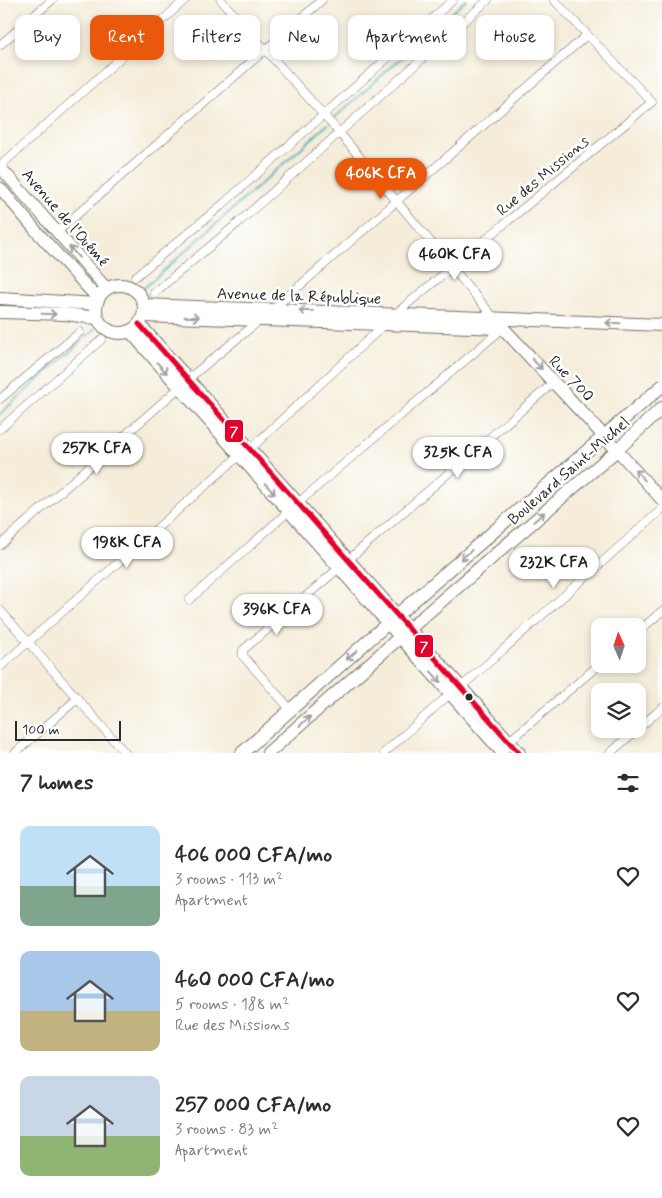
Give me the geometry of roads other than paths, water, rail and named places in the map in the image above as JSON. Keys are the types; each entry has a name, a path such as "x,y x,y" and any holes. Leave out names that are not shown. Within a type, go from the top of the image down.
{"main road":[{"name":"Avenue de l'Ouémé","path":"0,167 106,289"},
{"name":"Avenue de l'Ouémé","path":"0,188 97,301"},
{"path":"139,319 120,333 109,331 103,327 97,318 97,301 106,289 119,285 130,287 140,296 139,319 184,383 456,690 503,749 519,753"},
{"path":"0,298 97,301"},
{"name":"Avenue de la République","path":"139,319 272,310 395,315 499,324"},
{"path":"0,312 65,314 97,318"},
{"name":"Avenue de la République","path":"139,319 384,324 662,325"},
{"name":"Rue 700","path":"499,324 617,450"},
{"name":"Boulevard Saint-Michel","path":"242,753 393,619 662,386"},
{"name":"Boulevard Saint-Michel","path":"268,753 617,450 662,408"},
{"path":"617,450 662,500"}],"street":[{"path":"0,45 52,0"},
{"path":"0,167 185,0"},
{"path":"189,600 499,324 338,131 221,0"},
{"path":"57,232 322,0"},
{"path":"135,277 325,117 453,0"},
{"path":"154,292 238,223 338,131 488,0"},
{"path":"0,546 184,383 272,310 587,35 554,0"},
{"name":"Rue des Missions","path":"0,667 245,452 384,324 652,102 587,35"},
{"path":"0,398 80,332"},
{"path":"0,429 102,338"},
{"path":"291,710 243,656 244,650 554,382"},
{"path":"384,753 662,509"},
{"path":"0,610 125,753"},
{"path":"646,625 662,611"},
{"path":"503,749 591,672"},
{"path":"15,753 78,699"},
{"path":"610,753 662,708"}],"waterway":[{"path":"331,121 466,0"},
{"path":"143,289 328,124"},
{"path":"0,414 95,329"}]}
